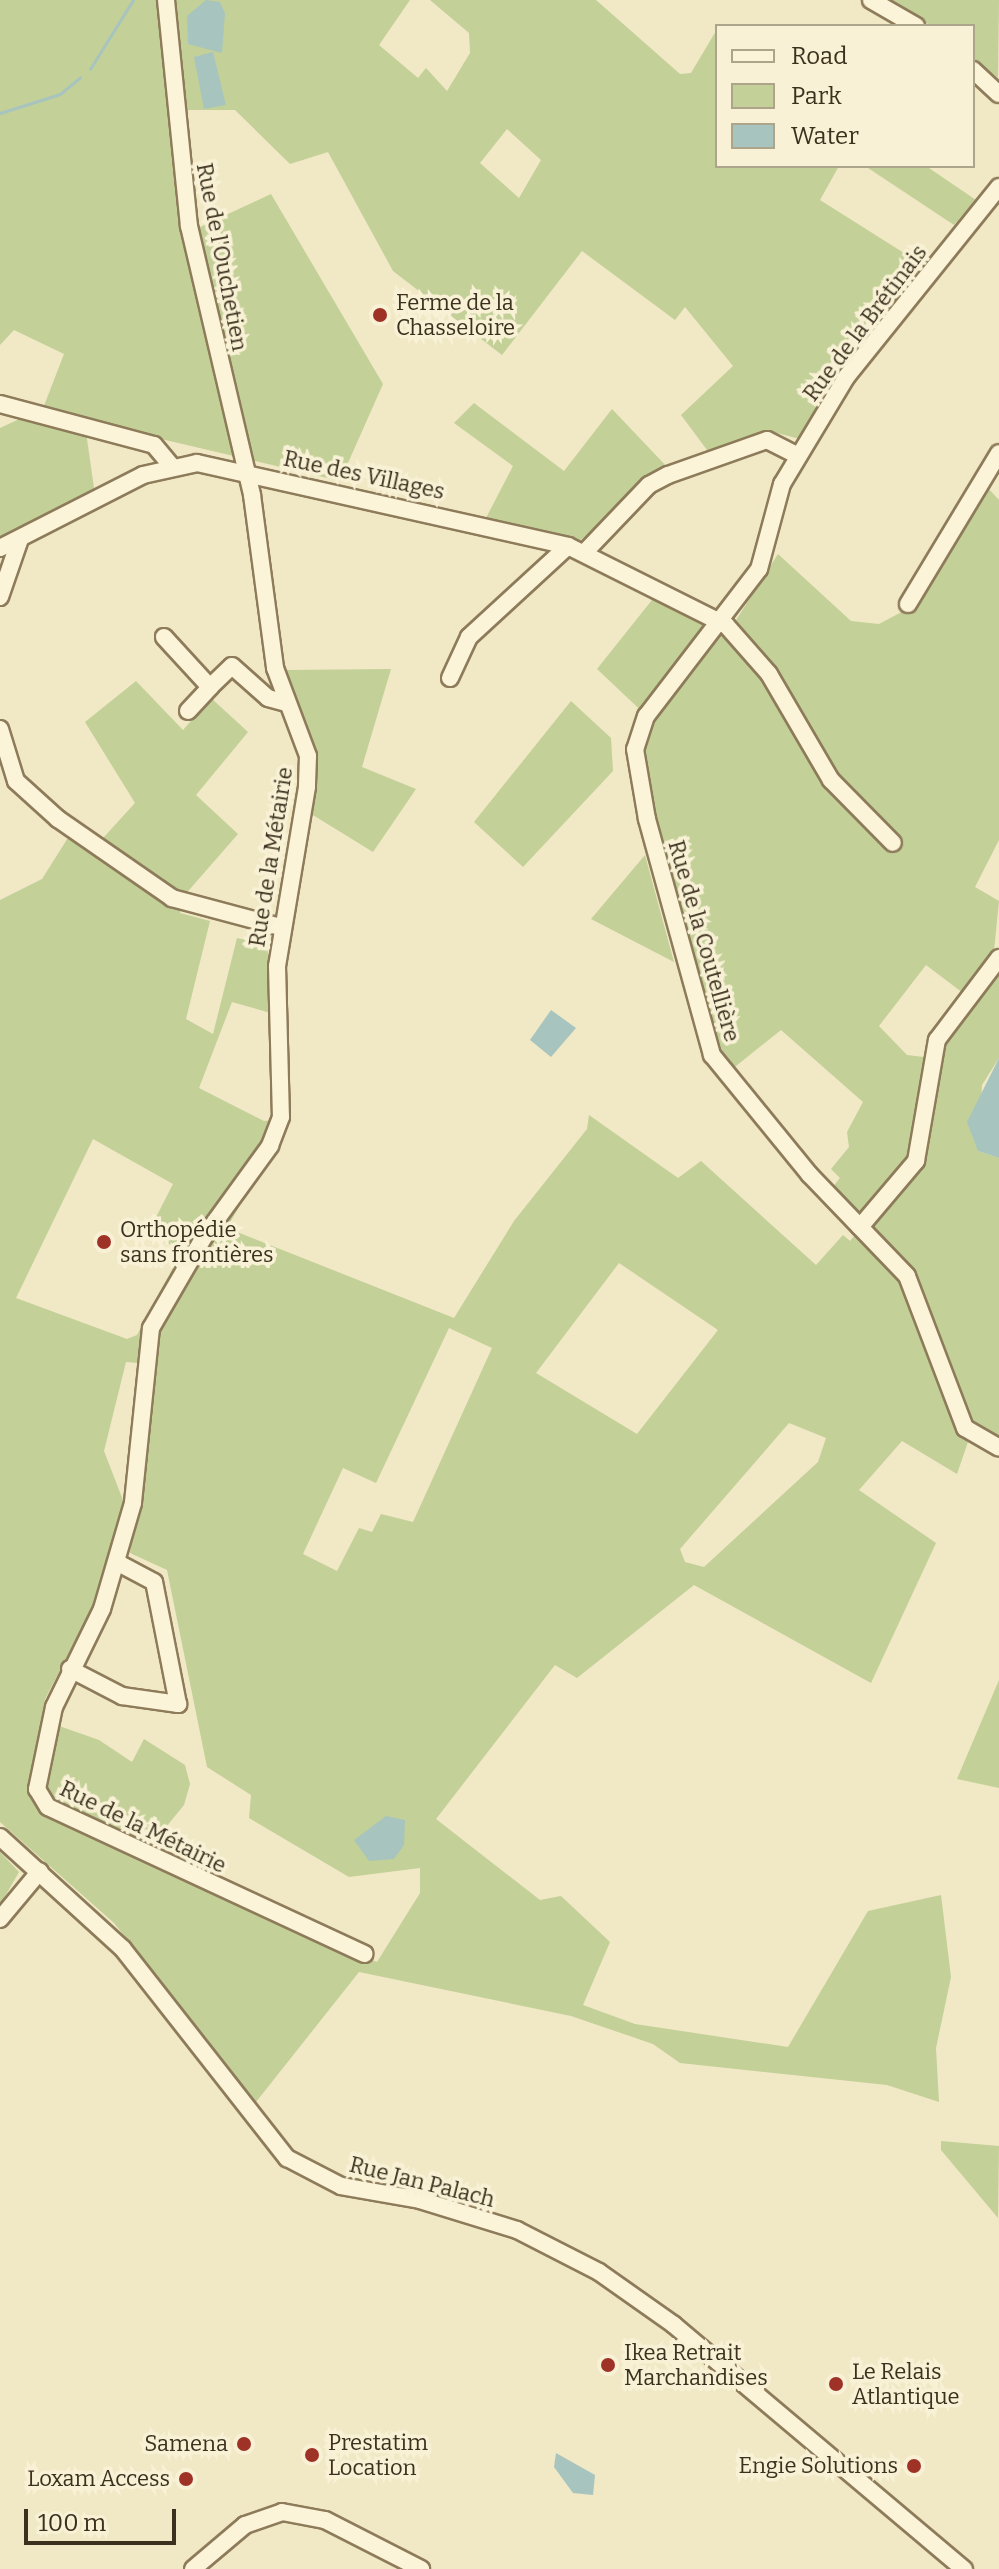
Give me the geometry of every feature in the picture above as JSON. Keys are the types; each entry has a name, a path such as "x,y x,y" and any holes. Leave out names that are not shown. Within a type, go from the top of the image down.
{"street":[{"name":"Rue de l'Ouchetien","path":"166,0 189,226 244,472"},
{"path":"871,0 913,24"},
{"path":"975,72 999,94"},
{"name":"Rue de la Brétinais","path":"719,621 759,569 782,484 847,376 999,187"},
{"path":"0,404 154,445 171,465 0,548"},
{"path":"584,553 649,485 668,475 767,440 798,456"},
{"path":"908,604 999,453"},
{"name":"Rue des Villages","path":"171,465 244,472 568,546 719,621 769,674 831,780 893,843"},
{"name":"Rue de la Métairie","path":"244,472 275,668 308,756 280,927 281,1117 270,1146 204,1237 151,1328 133,1503 119,1563 54,1707 39,1800 365,1954"},
{"path":"0,597 20,539"},
{"path":"450,678 469,637 568,546"},
{"name":"Rue de la Coutellière","path":"719,621 637,734 647,819 712,1055 907,1276 965,1428 999,1448"},
{"path":"164,637 210,687"},
{"path":"188,711 232,666 268,698 287,703"},
{"path":"0,729 16,781 70,827 172,898 280,927"},
{"path":"837,1191 863,1223 916,1161 930,1061 944,1025 999,958"},
{"path":"70,1669 122,1696 178,1704 154,1582 119,1563"},
{"name":"Rue Jan Palach","path":"0,1837 123,1949 287,2158 341,2186 420,2200 517,2230 599,2272 674,2325 964,2569"},
{"path":"0,1919 40,1871"},
{"path":"193,2569 245,2525 282,2512 325,2520 421,2569"}],"green space":[{"path":"0,0 410,0 379,45 418,78 426,68 447,91 470,53 469,33 430,0 596,0 680,74 691,73 715,33 715,168 838,168 820,200 923,265 800,439 773,432 710,454 681,415 733,366 685,307 675,320 582,251 502,355 393,271 328,152 290,164 235,110 168,110 183,235 271,194 383,384 340,481 42,411 64,354 14,330 0,345","holes":["507,129 541,160 519,198 480,163"]},
{"path":"885,0 999,0 998,78 975,60 975,24 928,24"},
{"path":"868,168 929,168 976,200 954,225"},
{"path":"474,403 564,471 612,409 669,469 578,542 486,518 513,466 454,423"},
{"path":"28,415 86,432 95,495 0,544 0,428"},
{"path":"986,486 999,500 999,840 975,887 999,901 994,951 999,955 999,1058 982,1085 978,1151 999,1158 999,1442 969,1439 957,1474 902,1441 859,1490 936,1543 871,1683 694,1585 577,1678 555,1665 436,1819 540,1900 561,1896 610,1942 583,2005 635,2024 788,2047 868,1911 941,1895 951,1977 936,2048 939,2102 887,2085 680,2063 653,2044 571,2016 359,1972 256,2102 114,1923 0,1822 0,900 42,879 71,833 94,848 135,803 85,722 136,681 183,730 211,698 248,732 196,795 238,834 183,897 180,913 210,921 186,1019 213,1034 237,938 267,945 274,1014 232,1002 199,1088 264,1121 289,1118 227,1228 454,1318 514,1221 587,1129 589,1115 678,1178 701,1161 816,1265 843,1235 850,1241 866,1222 831,1189 840,1178 831,1169 849,1147 847,1132 863,1102 781,1030 731,1070 711,1026 648,792 644,752 651,720 597,669 656,595 726,636 778,554 851,621 879,624 911,607","holes":["926,965 967,996 932,1058 907,1055 879,1026","93,1139 173,1184 148,1233 182,1251 137,1335 127,1339 16,1298","619,1263 718,1330 637,1434 536,1373","449,1328 492,1348 413,1522 381,1514 372,1532 359,1528 337,1571 303,1554 343,1468 376,1483","126,1362 152,1364 130,1553 167,1570 207,1767 251,1795 249,1818 349,1877 420,1868 420,1893 377,1962 140,1859 184,1805 190,1784 185,1765 144,1739 132,1762 99,1740 42,1720 45,1699 99,1595 126,1508 104,1451","789,1423 826,1438 818,1462 704,1567 685,1562 680,1549"]},
{"path":"391,669 362,767 416,789 373,852 308,812 314,756 286,670"},
{"path":"571,701 611,738 613,771 523,867 474,822"},
{"path":"645,855 674,962 591,919"},
{"path":"999,1680 999,1788 957,1779"},
{"path":"0,1852 19,1872 0,1905"},
{"path":"941,2141 999,2146 998,2218 941,2150"}],"water":[{"path":"206,0 220,2 225,13 222,53 188,44 187,16"},
{"path":"213,52 226,105 204,109 194,57"},
{"path":"551,1010 576,1028 551,1057 530,1040"},
{"path":"999,1058 999,1158 978,1151 967,1122"},
{"path":"386,1816 405,1820 404,1845 394,1859 369,1861 354,1840"},
{"path":"556,2453 595,2475 593,2495 573,2493 554,2467"}],"waterway":[{"path":"90,69 133,0"},
{"path":"0,113 60,94 80,77"}],"place":[{"name":"Ferme de la Chasseloire","path":"380,315"},
{"name":"Orthopédie sans frontières","path":"104,1242"},
{"name":"Ikea Retrait Marchandises","path":"608,2365"},
{"name":"Le Relais Atlantique","path":"836,2384"},
{"name":"Samena","path":"244,2444"},
{"name":"Prestatim Location","path":"312,2455"},
{"name":"Engie Solutions","path":"914,2466"},
{"name":"Loxam Access","path":"186,2479"}]}
